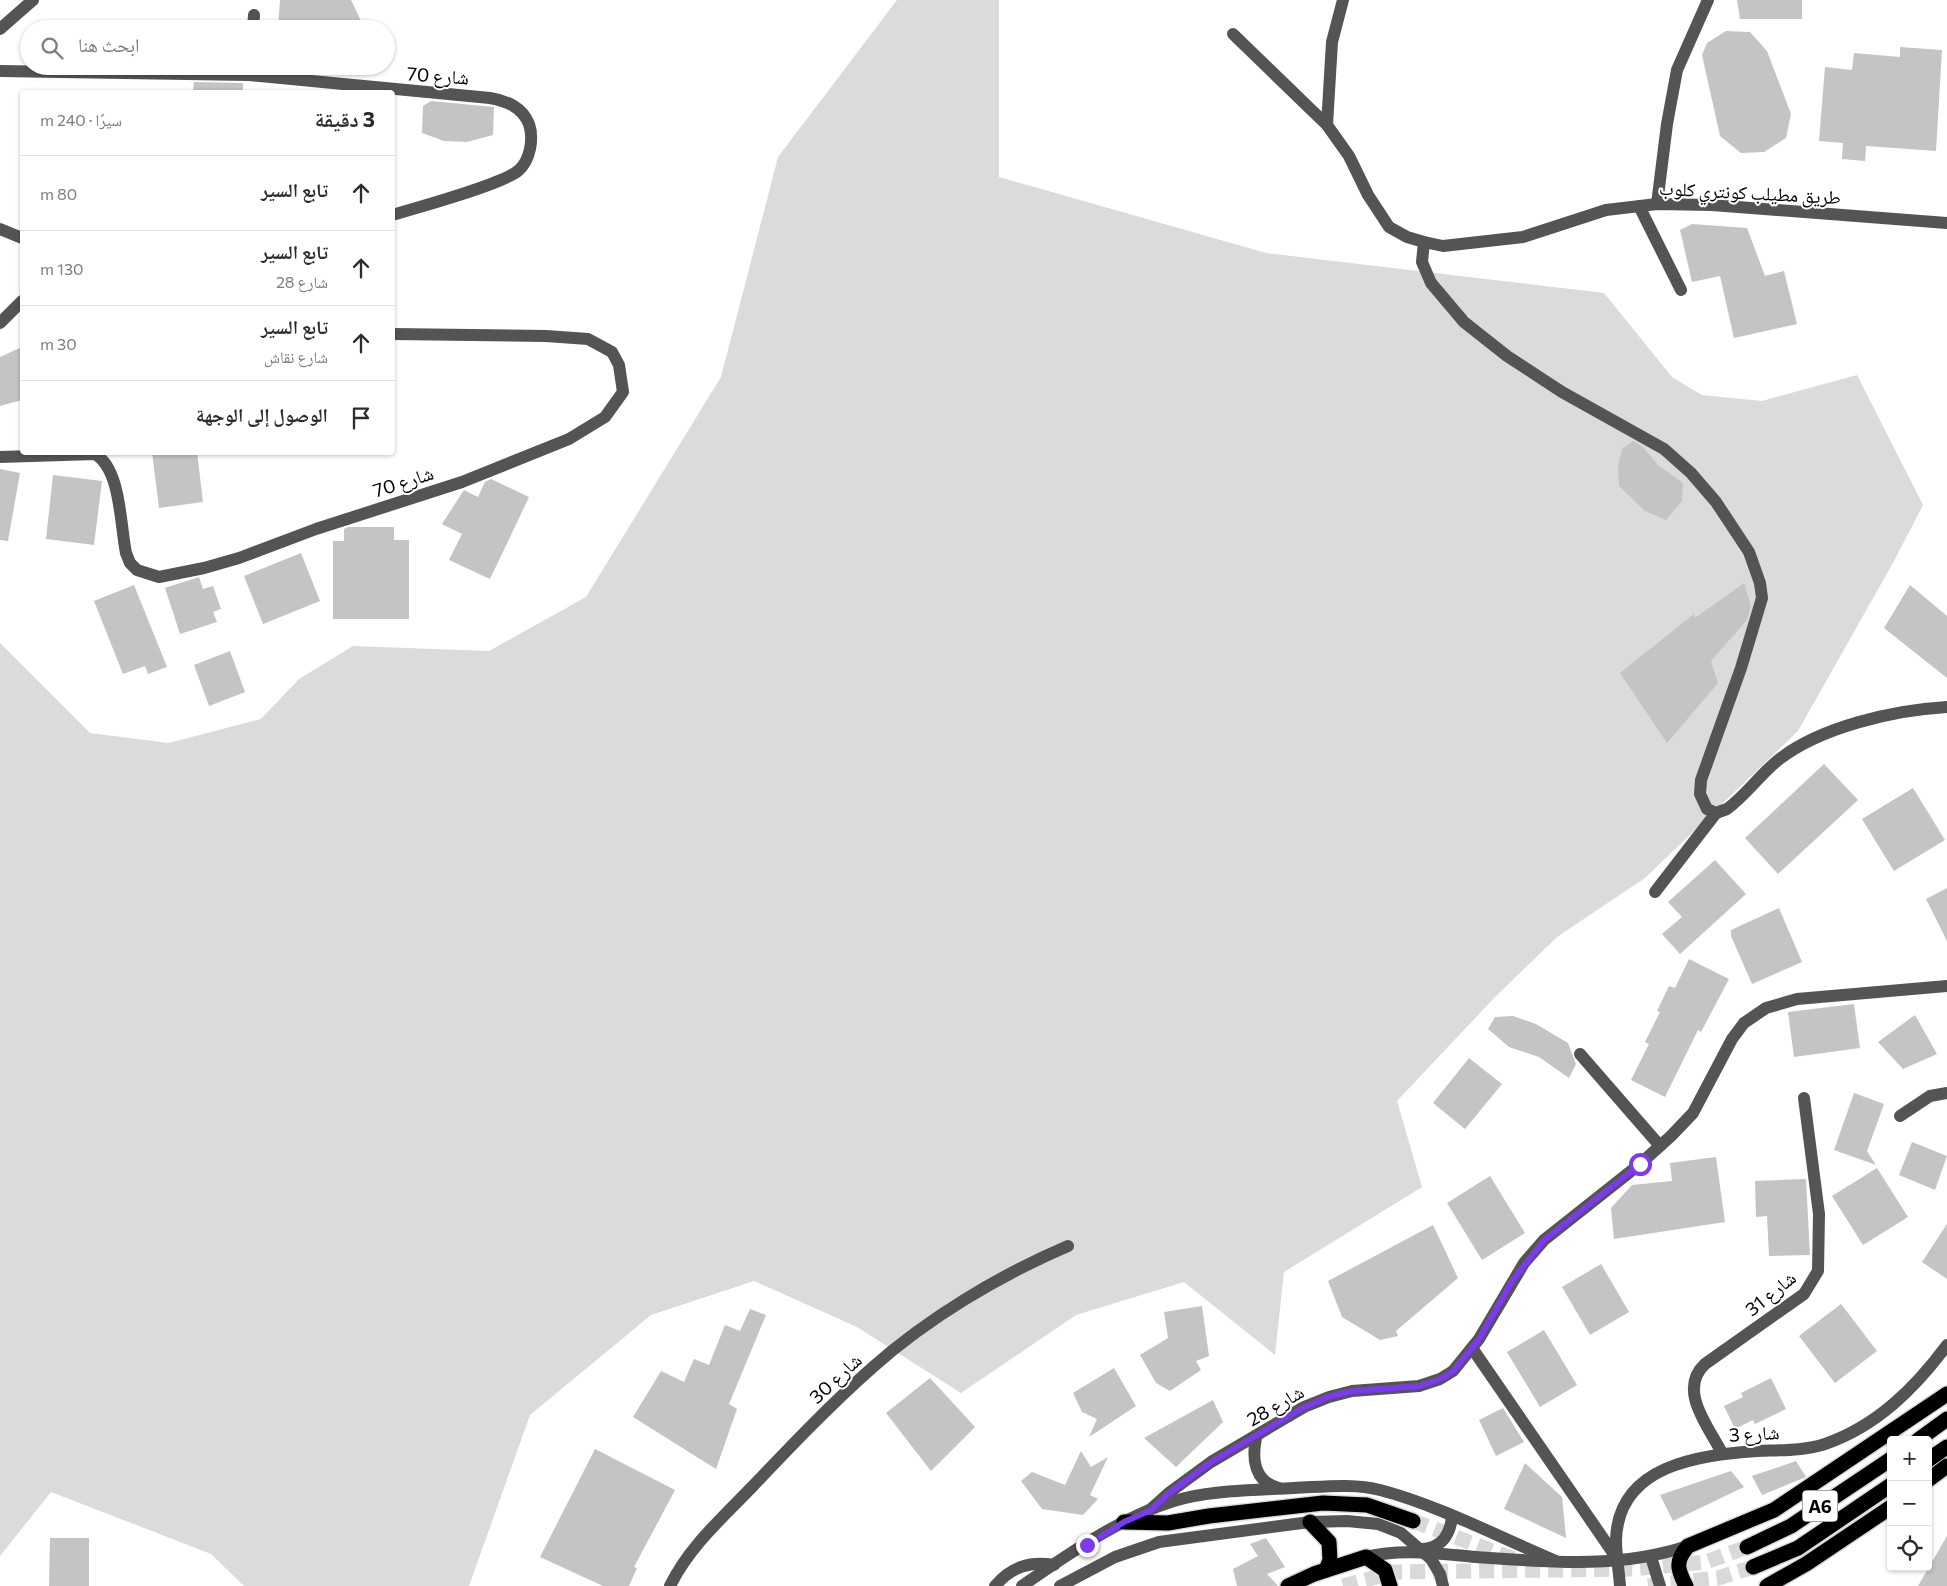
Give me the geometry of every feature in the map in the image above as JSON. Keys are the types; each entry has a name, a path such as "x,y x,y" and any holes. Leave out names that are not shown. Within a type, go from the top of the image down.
{"highway":[{"path":"1686,1586 1679,1571 1680,1556 1688,1546 1774,1510 1947,1394"},
{"path":"1924,1436 1947,1419"},
{"path":"1932,1457 1947,1447"},
{"name":"A6","path":"1747,1547 1790,1526 1887,1462"},
{"path":"1932,1477 1947,1466"},
{"name":"A6","path":"1754,1567 1798,1548 1887,1488"},
{"path":"1124,1522 1168,1523 1323,1502 1367,1505 1413,1521"},
{"path":"1767,1586 1806,1564 1887,1510"},
{"path":"1310,1522 1330,1542 1330,1560 1326,1570"},
{"path":"1288,1586 1326,1570 1366,1557 1385,1570 1390,1586"}],"street":[{"path":"0,29 34,0"},
{"path":"1327,125 1332,42 1343,0"},
{"path":"1658,204 1667,124 1677,70 1708,0"},
{"path":"254,15 254,20"},
{"name":"طريق مطيلب كونتري كلوب","path":"1233,34 1327,125 1350,156 1380,217 1389,227 1407,237 1424,242 1443,246 1523,237 1606,210 1658,204 1712,205 1947,223"},
{"name":"شارع 70","path":"0,71 20,71"},
{"name":"شارع 70","path":"293,75 504,100 523,113 532,140 529,154 517,172 461,193 395,214"},
{"path":"1638,206 1681,290"},
{"path":"0,229 20,237"},
{"path":"1424,242 1422,262 1431,283 1464,322 1507,356 1554,387 1664,449 1691,473 1716,502 1749,552 1760,584 1762,598 1741,668 1701,780 1700,794 1703,804 1711,812 1716,813"},
{"path":"0,323 20,303"},
{"name":"شارع 70","path":"97,455 103,458 115,482 126,553 130,563 137,570 147,575 159,576 204,568 239,558 316,529 462,482 569,439 605,417 623,392 619,365 612,352 588,339 546,336 395,334"},
{"name":"شارع 70","path":"0,457 63,455"},
{"path":"1655,892 1716,813 1732,805 1777,761 1814,738 1913,709 1947,707"},
{"name":"شارع 28","path":"1151,1510 1197,1472 1256,1438 1304,1407 1330,1396 1352,1391 1419,1386 1440,1379 1453,1371 1476,1343 1520,1269 1544,1240 1660,1146 1693,1113 1732,1039 1744,1023 1766,1008 1797,999 1947,986"},
{"path":"1580,1054 1660,1146"},
{"path":"1900,1116 1930,1096 1947,1093"},
{"name":"شارع 31","path":"1722,1453 1694,1394 1694,1378 1697,1372 1804,1294 1818,1271 1819,1214 1804,1098"},
{"name":"شارع 30","path":"670,1586 676,1574 698,1543 812,1425 874,1366 930,1324 996,1281 1029,1263 1068,1246"},
{"path":"1476,1343 1618,1561"},
{"name":"شارع 3","path":"1620,1586 1616,1540 1620,1520 1628,1501 1641,1484 1657,1472 1676,1463 1722,1453 1810,1449 1846,1435 1905,1396 1924,1376 1947,1345"},
{"path":"1256,1438 1253,1458 1260,1476 1275,1487 1284,1489"},
{"path":"1022,1586 1124,1522 1151,1510 1183,1499 1216,1492 1250,1489 1346,1486 1379,1490 1413,1500 1556,1561"},
{"path":"1422,1551 1440,1544 1449,1532 1452,1517"},
{"path":"1060,1586 1115,1557 1159,1542 1310,1522 1347,1521 1378,1524 1401,1533 1436,1566 1442,1586"},
{"path":"1366,1557 1398,1551 1422,1551 1581,1563 1651,1557 1688,1546"},
{"path":"1651,1557 1660,1586"},
{"path":"995,1586 1009,1572 1028,1564 1054,1565"}],"shaded area":[{"path":"897,0 999,0 999,177 1266,253 1604,293 1672,377 1702,395 1762,401 1857,375 1923,505 1894,561 1798,731 1645,878 1557,937 1496,996 1397,1101 1422,1187 1284,1272 1275,1355 1184,1282 1076,1315 961,1393 857,1327 754,1281 651,1315 530,1415 469,1586 244,1586 211,1554 51,1492 0,1556 0,643 90,733 169,743 261,719 299,679 353,646 489,651 586,597 721,377 778,157"}],"building":[{"path":"280,0 351,0 361,20 279,20"},
{"path":"1737,0 1802,0 1802,19 1740,19"},
{"path":"1726,31 1750,32 1767,51 1791,114 1786,138 1764,152 1741,153 1720,136 1702,55 1707,43"},
{"path":"1900,47 1942,50 1936,151 1866,146 1865,161 1842,159 1843,143 1819,141 1825,67 1852,70 1854,53 1900,57"},
{"path":"194,82 243,83 243,90 193,90"},
{"path":"431,101 494,107 493,135 467,142 444,141 422,133 423,106"},
{"path":"1692,224 1747,228 1765,276 1784,271 1797,324 1734,338 1720,276 1692,282 1680,230"},
{"path":"20,348 20,401 0,406 0,357"},
{"path":"1633,441 1642,446 1658,465 1683,483 1682,501 1666,520 1645,511 1619,486 1618,466 1622,449"},
{"path":"152,455 197,455 203,502 159,508"},
{"path":"0,469 20,473 8,541 0,540"},
{"path":"53,475 102,481 94,545 46,539"},
{"path":"491,479 529,497 490,579 449,560 462,534 442,524 464,490 478,497 485,482"},
{"path":"348,527 394,527 394,540 409,540 409,619 333,619 333,541 344,541 344,529"},
{"path":"301,553 320,601 263,624 244,576"},
{"path":"199,577 203,589 213,586 221,609 213,612 217,622 180,634 165,588"},
{"path":"1744,583 1751,606 1747,620 1711,661 1718,683 1667,743 1620,673 1694,614 1695,618"},
{"path":"134,585 167,667 148,674 145,666 123,674 94,601"},
{"path":"1910,585 1947,616 1947,678 1884,628"},
{"path":"230,651 245,692 209,706 194,665"},
{"path":"1824,764 1858,800 1778,874 1745,838"},
{"path":"1913,788 1945,840 1894,871 1862,819"},
{"path":"1715,860 1746,894 1680,954 1662,934 1682,917 1668,902"},
{"path":"1947,888 1947,941 1926,899"},
{"path":"1779,908 1802,962 1752,984 1731,936 1731,930"},
{"path":"1689,959 1729,979 1701,1032 1698,1030 1665,1097 1631,1080 1649,1044 1645,1042 1660,1012 1657,1011 1669,986 1675,988"},
{"path":"1854,1004 1860,1048 1794,1057 1788,1012"},
{"path":"1915,1015 1937,1054 1903,1069 1878,1042"},
{"path":"1513,1016 1536,1024 1568,1043 1576,1064 1569,1078 1539,1057 1509,1047 1488,1029 1495,1017"},
{"path":"1469,1058 1502,1084 1465,1129 1433,1103"},
{"path":"1854,1093 1884,1104 1867,1151 1876,1165 1834,1150"},
{"path":"1912,1142 1947,1156 1935,1190 1899,1175"},
{"path":"1716,1157 1725,1222 1614,1239 1611,1208 1632,1185 1672,1181 1670,1163"},
{"path":"1877,1168 1908,1217 1863,1245 1832,1196"},
{"path":"1490,1176 1525,1233 1482,1260 1447,1203"},
{"path":"1806,1179 1810,1255 1769,1256 1767,1216 1756,1217 1755,1181"},
{"path":"1947,1224 1947,1279 1922,1262"},
{"path":"1433,1225 1458,1278 1396,1331 1398,1336 1380,1340 1342,1317 1328,1281"},
{"path":"1601,1264 1629,1312 1590,1335 1562,1287"},
{"path":"1841,1304 1877,1351 1835,1383 1799,1336"},
{"path":"1202,1306 1209,1356 1196,1361 1201,1370 1170,1391 1156,1383 1140,1355 1168,1338 1164,1312"},
{"path":"750,1309 766,1315 729,1404 737,1409 716,1469 633,1417 661,1371 684,1382 694,1359 709,1365 725,1325 740,1331"},
{"path":"1544,1330 1577,1385 1540,1407 1507,1352"},
{"path":"1114,1368 1136,1406 1089,1437 1097,1419 1082,1412 1073,1393"},
{"path":"930,1378 975,1427 931,1471 886,1413"},
{"path":"1771,1378 1786,1409 1755,1424 1753,1420 1735,1429 1724,1406 1743,1397 1741,1393"},
{"path":"1213,1400 1223,1422 1176,1467 1144,1438"},
{"path":"1503,1408 1524,1442 1496,1456 1479,1420"},
{"path":"595,1449 675,1490 634,1567 637,1568 629,1586 603,1586 540,1557"},
{"path":"1081,1451 1091,1467 1108,1457 1090,1495 1098,1499 1083,1515 1042,1509 1021,1481 1032,1472 1065,1485"},
{"path":"1796,1461 1806,1477 1762,1495 1752,1476"},
{"path":"1525,1463 1562,1497 1566,1538 1504,1509"},
{"path":"1731,1471 1744,1487 1673,1521 1660,1495"},
{"path":"1947,1536 1947,1586 1918,1586 1927,1571 1932,1571 1932,1562"},
{"path":"50,1538 89,1538 89,1586 49,1586"},
{"path":"1266,1538 1285,1567 1267,1574 1278,1586 1237,1586 1233,1569 1258,1556 1250,1544"}],"tunnel":[{"path":"1413,1521 1514,1559"},
{"path":"1343,1586 1395,1572 1633,1569 1706,1562 1747,1547"},
{"path":"1648,1586 1718,1578 1753,1567"}],"route":[{"path":"1087,1545 1124,1522 1151,1510 1190,1476 1233,1449 1256,1438 1304,1407 1330,1396 1352,1391 1419,1386 1440,1379 1453,1371 1479,1339 1524,1263 1544,1240 1640,1164"}]}
